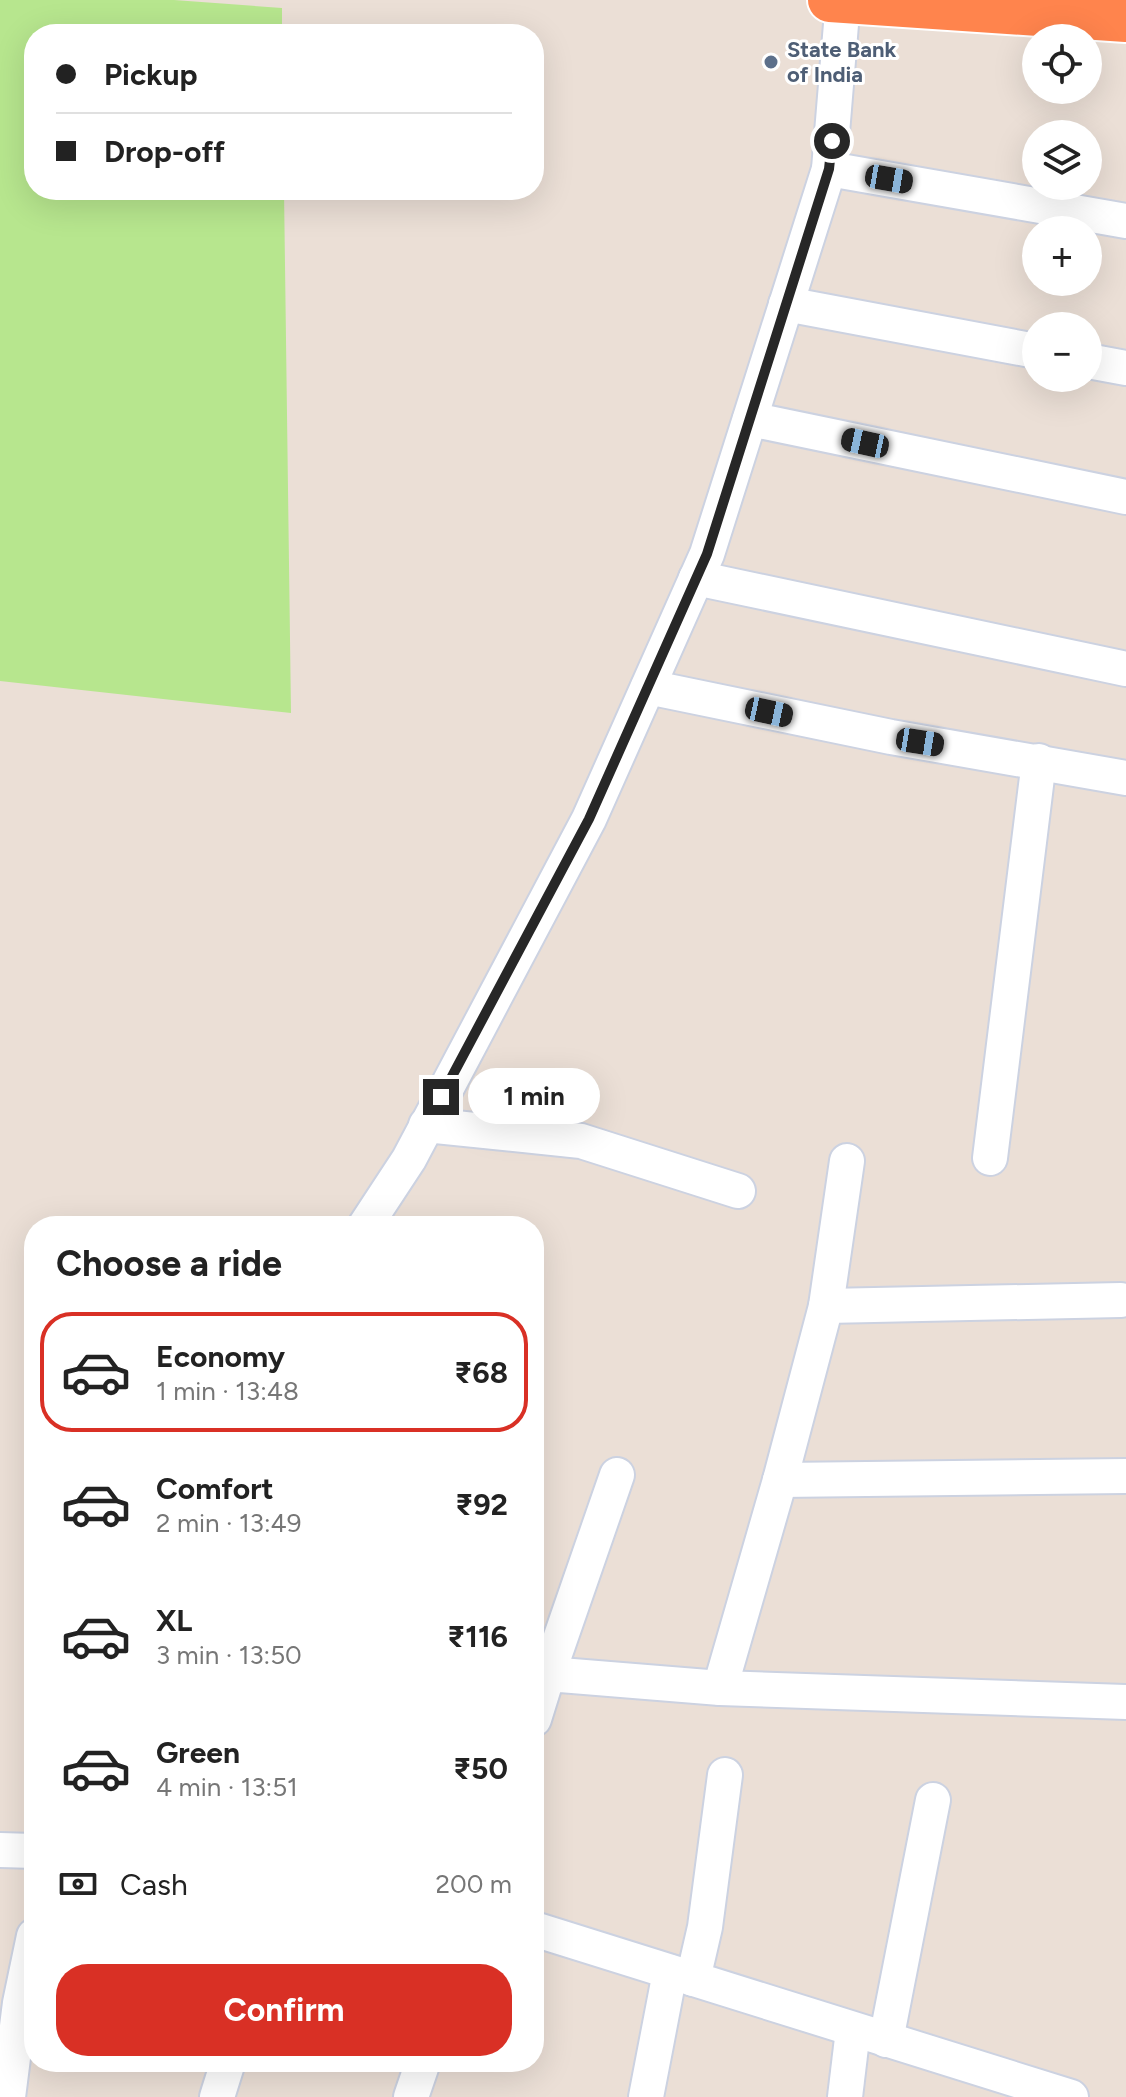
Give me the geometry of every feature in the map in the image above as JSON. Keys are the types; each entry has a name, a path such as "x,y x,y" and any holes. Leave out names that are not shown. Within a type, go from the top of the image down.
{"highway":[{"path":"838,1 1126,20"}],"street":[{"path":"371,1216 426,1125 589,819 696,578 829,169 838,1"},
{"path":"829,169 1126,221"},
{"path":"786,304 1022,348"},
{"path":"1102,364 1126,368"},
{"path":"750,419 1126,497"},
{"path":"696,578 1126,669"},
{"path":"648,687 891,737 1126,778"},
{"path":"990,1158 1039,761"},
{"path":"426,1125 581,1141 738,1191"},
{"path":"720,1688 826,1306 847,1161"},
{"path":"826,1306 1121,1300"},
{"path":"544,1687 617,1475"},
{"path":"780,1480 1126,1476"},
{"path":"548,1674 720,1688 1126,1702"},
{"path":"646,2097 681,1976 705,1927 725,1775"},
{"path":"886,2040 933,1800"},
{"path":"0,1850 24,1851"},
{"path":"544,1932 886,2040 1024,2090 1071,2097"},
{"path":"8,2097 10,2003 24,1964"},
{"path":"845,2097 853,2030"},
{"path":"217,2097 225,2072"},
{"path":"411,2097 420,2072"}],"green space":[{"path":"0,0 174,0 282,8 282,24 24,24 24,200 284,200 291,713 0,681"}],"place":[{"name":"State Bank of India","path":"771,62"}],"route":[{"path":"441,1097 589,819 707,554 829,169 832,141"}]}
